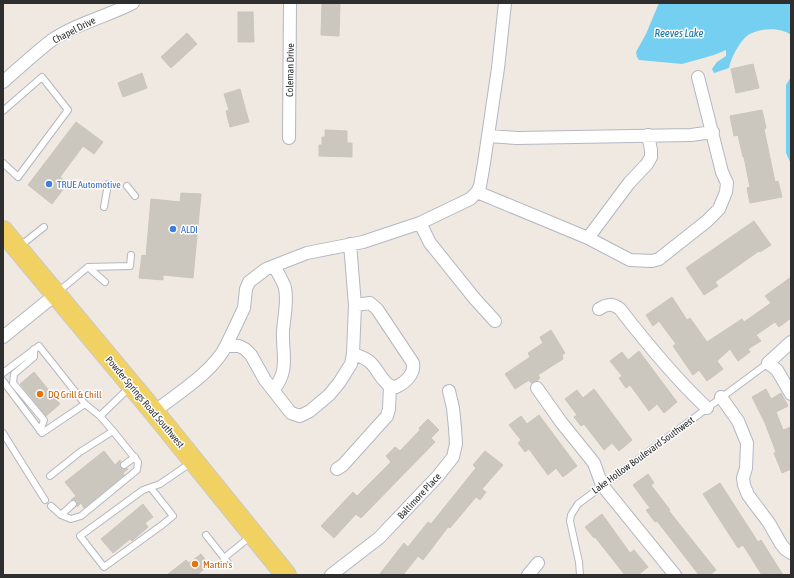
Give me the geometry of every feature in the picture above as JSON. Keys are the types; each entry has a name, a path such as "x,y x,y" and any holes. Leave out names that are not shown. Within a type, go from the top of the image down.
{"main road":[{"name":"Powder Springs Road Southwest","path":"3,231 154,412 286,575"}],"street":[{"name":"Chapel Drive","path":"3,82 53,40 83,24 122,9 133,3"},
{"name":"Coleman Drive","path":"289,138 290,3"},
{"path":"154,412 212,366 222,355 244,308 246,289 249,282 266,269 307,253 363,242 420,223 470,199 477,192 484,163 488,136 498,68 505,3"},
{"path":"477,192 588,238 630,260 652,261 666,254 707,221 719,209 726,192 727,183 722,172 698,76"},
{"path":"488,136 518,138 691,135 713,132"},
{"path":"588,238 629,183 647,164 651,157 648,135"},
{"path":"420,223 430,243 495,321"},
{"path":"226,346 239,346 251,355 265,380 294,415 300,416 319,405 339,383 352,364 355,305 350,244"},
{"path":"273,390 280,379 284,361 283,330 286,296 284,287 274,266"},
{"path":"3,337 55,295"},
{"path":"353,354 366,359 372,364 390,386 396,387 407,381 414,366 377,309 370,303 355,305"},
{"path":"598,309 606,304 615,305 620,309 644,341 686,388 707,408"},
{"path":"791,342 768,363 777,370 791,394"},
{"path":"337,469 387,416 389,410 390,386"},
{"path":"537,388 561,422 594,463 602,485 675,575"},
{"name":"Baltimore Place","path":"331,575 379,538 438,476 453,457 456,444 454,408 449,391"},
{"path":"721,397 738,421 747,443 746,468 743,478 748,495 769,523 781,544 791,553"},
{"path":"528,575 538,563"}],"lane":[{"path":"3,111 42,77 68,110 18,177 3,164"},
{"path":"104,206 108,184"},
{"path":"127,186 135,196"},
{"path":"17,249 44,226"},
{"path":"55,295 88,266 130,266 131,255"},
{"path":"88,266 105,282"},
{"path":"3,373 39,346 85,404 100,416 138,462 137,470 81,516 71,519 61,515 51,506"},
{"path":"34,349 34,357 14,374 13,383 44,420 40,431"},
{"name":"Lake Hollow Boulevard Southwest","path":"580,575 579,562 570,522 571,515 578,504 768,363"},
{"path":"3,381 40,431"},
{"path":"100,416 131,385"},
{"path":"40,431 42,433 85,404"},
{"path":"50,476 80,452 113,431"},
{"path":"3,433 45,500"},
{"path":"124,465 135,457"},
{"path":"151,488 173,516 104,567 80,536 143,490 160,484 194,461"},
{"path":"61,515 73,504"},
{"path":"206,535 226,561 253,534"}],"water":[{"name":"Reeves Lake","path":"659,3 791,3 791,35 786,32 770,29 758,31 748,35 739,46 729,68 714,73 712,69 717,62 726,56 726,50 682,64 639,60 636,52 646,34"},
{"path":"791,77 791,164 786,153 786,85"}],"building":[{"path":"322,3 340,4 339,36 321,35"},
{"path":"238,12 253,12 254,42 238,42"},
{"path":"187,33 197,44 171,68 161,57"},
{"path":"753,64 759,88 736,93 731,69"},
{"path":"142,73 147,88 123,97 118,83"},
{"path":"240,89 249,122 230,127 226,111 229,110 224,94"},
{"path":"762,110 766,128 764,129 775,182 778,181 782,197 750,203 747,188 750,187 744,157 738,135 734,136 730,116"},
{"path":"76,122 103,142 94,154 83,146 60,177 68,183 52,204 28,185"},
{"path":"325,130 347,131 347,143 352,143 352,157 319,156 319,145 322,145 322,137 325,137"},
{"name":"ALDI","path":"181,193 201,194 193,278 163,275 163,280 139,278 142,255 146,256 151,199 180,202"},
{"path":"754,221 771,245 760,252 759,251 715,282 718,286 704,295 686,268"},
{"path":"791,277 791,318 779,327 775,322 756,335 761,341 748,349 750,352 738,361 730,349 717,361 723,369 707,381 699,370 693,375 673,346 676,344 659,321 653,326 646,315 672,297 687,320 690,318 707,342 742,319 744,322 771,303 765,296"},
{"path":"551,330 565,353 562,355 563,359 538,375 540,378 537,381 531,383 529,380 515,389 505,374 530,357 528,353 543,343 540,337"},
{"path":"639,351 677,402 664,413 657,404 649,411 630,385 626,388 619,378 622,376 610,361 622,352 628,360"},
{"name":"DQ Grill & Chill","path":"34,372 60,404 46,416 20,384"},
{"path":"594,389 632,440 619,451 612,443 604,450 584,424 581,426 574,417 577,415 565,399 577,390 583,398"},
{"path":"766,389 771,399 781,393 788,406 776,412 783,430 791,427 791,469 782,473 765,423 752,397"},
{"path":"539,415 577,466 563,477 556,468 548,475 529,449 525,452 518,443 521,440 509,425 521,416 527,424"},
{"path":"428,419 439,430 431,438 435,442 361,518 356,514 334,538 321,526 353,492 357,496 391,462 386,456 395,447 400,451 420,430 419,428"},
{"path":"104,451 115,465 120,460 121,468 128,469 123,473 124,475 84,508 81,503 77,507 77,501 71,500 76,496 65,482"},
{"path":"485,451 503,465 482,489 486,492 480,500 476,497 450,528 448,527 423,560 418,556 403,575 379,575 404,543 408,547 428,522 431,524 476,468 473,465"},
{"path":"648,474 654,483 651,485 670,510 669,511 716,570 710,575 699,575 657,521 655,522 646,510 650,508 633,485"},
{"path":"720,483 758,542 761,540 783,575 762,575 743,545 738,548 703,494"},
{"path":"143,504 153,517 145,523 148,527 132,541 130,539 113,553 101,539"},
{"path":"602,514 630,553 634,550 648,567 638,575 625,575 595,537 594,538 585,527"},
{"name":"Martin's","path":"201,554 209,565 197,575 167,575 186,560 189,563"}],"place":[{"name":"TRUE Automotive","path":"49,184"},
{"name":"ALDI","path":"173,229"},
{"name":"DQ Grill & Chill","path":"40,394"},
{"name":"Martin's","path":"195,564"}]}
